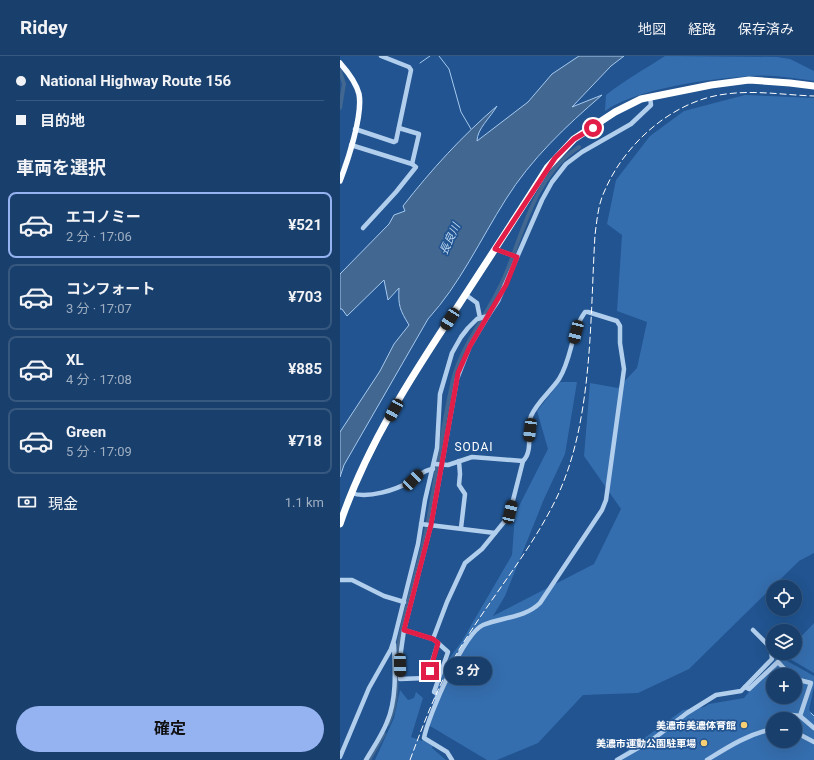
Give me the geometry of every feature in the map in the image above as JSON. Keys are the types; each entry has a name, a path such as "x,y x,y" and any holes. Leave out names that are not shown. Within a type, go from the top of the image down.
{"highway":[{"path":"340,524 351,493 394,410 426,356 547,168 564,148 615,112 630,103 650,96 749,80 777,81 814,86"}],"main road":[{"path":"340,63 353,80 358,92 359,106 351,145 340,181"}],"street":[{"path":"355,129 394,142 396,141 411,70 409,67 381,56"},
{"path":"340,757 369,688 386,658 404,617 416,574 443,432 461,366 484,317 506,285 514,256 552,182 566,164 582,152 616,134 631,124 651,104 650,96"},
{"path":"399,128 419,134 412,164"},
{"path":"351,145 412,164 416,167 364,228"},
{"path":"495,249 514,256"},
{"path":"466,295 477,303 484,317"},
{"path":"433,639 446,602 466,563 482,549 506,520 510,512 523,461 528,454 531,416 559,378 573,344 579,320 584,312 588,312 617,321 620,326 620,343 624,369 606,500 602,510 547,594 534,609 481,626 471,637 449,673 424,738 447,752 452,760"},
{"path":"438,643 427,678 400,679 401,651 404,630 404,602 416,574 443,432 440,394 448,362 461,336 474,323 484,317"},
{"path":"351,493 362,495 385,492 408,483 424,471 437,466 475,457 523,461"},
{"path":"459,461 459,485 465,494 461,528"},
{"path":"426,524 495,533"},
{"path":"340,580 353,580 384,596 404,602"},
{"path":"404,630 433,639 448,652 434,692 438,694 437,703"},
{"path":"617,760 652,740 687,713 716,695 737,693 745,687 772,658 771,648 753,630"},
{"path":"366,760 386,725 391,709 394,687 394,640"},
{"path":"772,668 778,662 784,668"},
{"path":"745,687 749,689 766,673"},
{"path":"801,712 810,682 802,680"},
{"path":"802,718 814,728"},
{"path":"707,760 734,743 766,730"},
{"path":"802,736 814,742"}],"shaded area":[{"path":"665,56 777,57 790,59 814,71 814,81 758,76 733,77 695,82 636,96 605,111 606,95 628,79"},
{"path":"745,95 814,98 814,553 799,561 780,580 766,580 766,593 689,669 638,693 583,695 538,743 497,760 487,760 430,726 437,675 462,641 512,555 515,514 548,449 537,411 560,382 577,382 565,454 544,499 505,596 493,616 594,564 621,509 584,456 590,383 618,388 637,368 647,322 617,311 622,235 607,224 616,180 650,136 684,111"},
{"path":"814,623 814,673 792,660 802,660 802,636"},
{"path":"775,660 785,660 800,668 768,668"},
{"path":"802,669 814,676 814,687 809,710 814,716 814,760 614,760 683,710 704,707 709,704 744,698 766,671 766,704 802,704"},
{"path":"400,690 408,700 414,698 416,692 423,698 411,737 422,741 423,740 433,745 432,748 446,760 375,760 394,718"}],"water":[{"name":"長良川","path":"579,56 624,56 611,66 572,107 602,95 550,144 526,170 516,184 496,214 460,276 428,319 344,465 340,477 340,432 380,371 394,344 409,325 400,308 399,288 388,300 384,280 347,316 342,309 340,309 340,274 389,224 394,215 405,211 403,206 425,179 459,141 484,117 497,106 481,128 477,141 528,102 552,74"}],"waterway":[{"path":"420,63 430,56"},
{"path":"439,56 449,69 461,112 471,129"},
{"path":"340,71 344,84 340,108"},
{"path":"388,724 392,714 396,694 399,642 425,536 453,380 464,351 501,285 526,220 542,186 552,171 579,147"},
{"path":"811,713 814,716"},
{"path":"369,760 384,734"}],"railway":[{"path":"410,760 428,712 458,651 537,533 557,497 569,467 584,403 588,369 597,218 603,195 614,173 625,156 638,141 670,115 688,105 707,98 737,93 814,96"}],"place":[{"name":"美濃市美濃体育館","path":"744,725"},
{"name":"美濃市運動公園駐車場","path":"704,743"}],"district":[{"name":"SODAI","path":"474,447"}],"route":[{"path":"430,671 438,643 433,639 404,630 431,525 446,432 458,373 475,336 498,301 517,257 495,249 555,158 574,139 593,128"}]}
